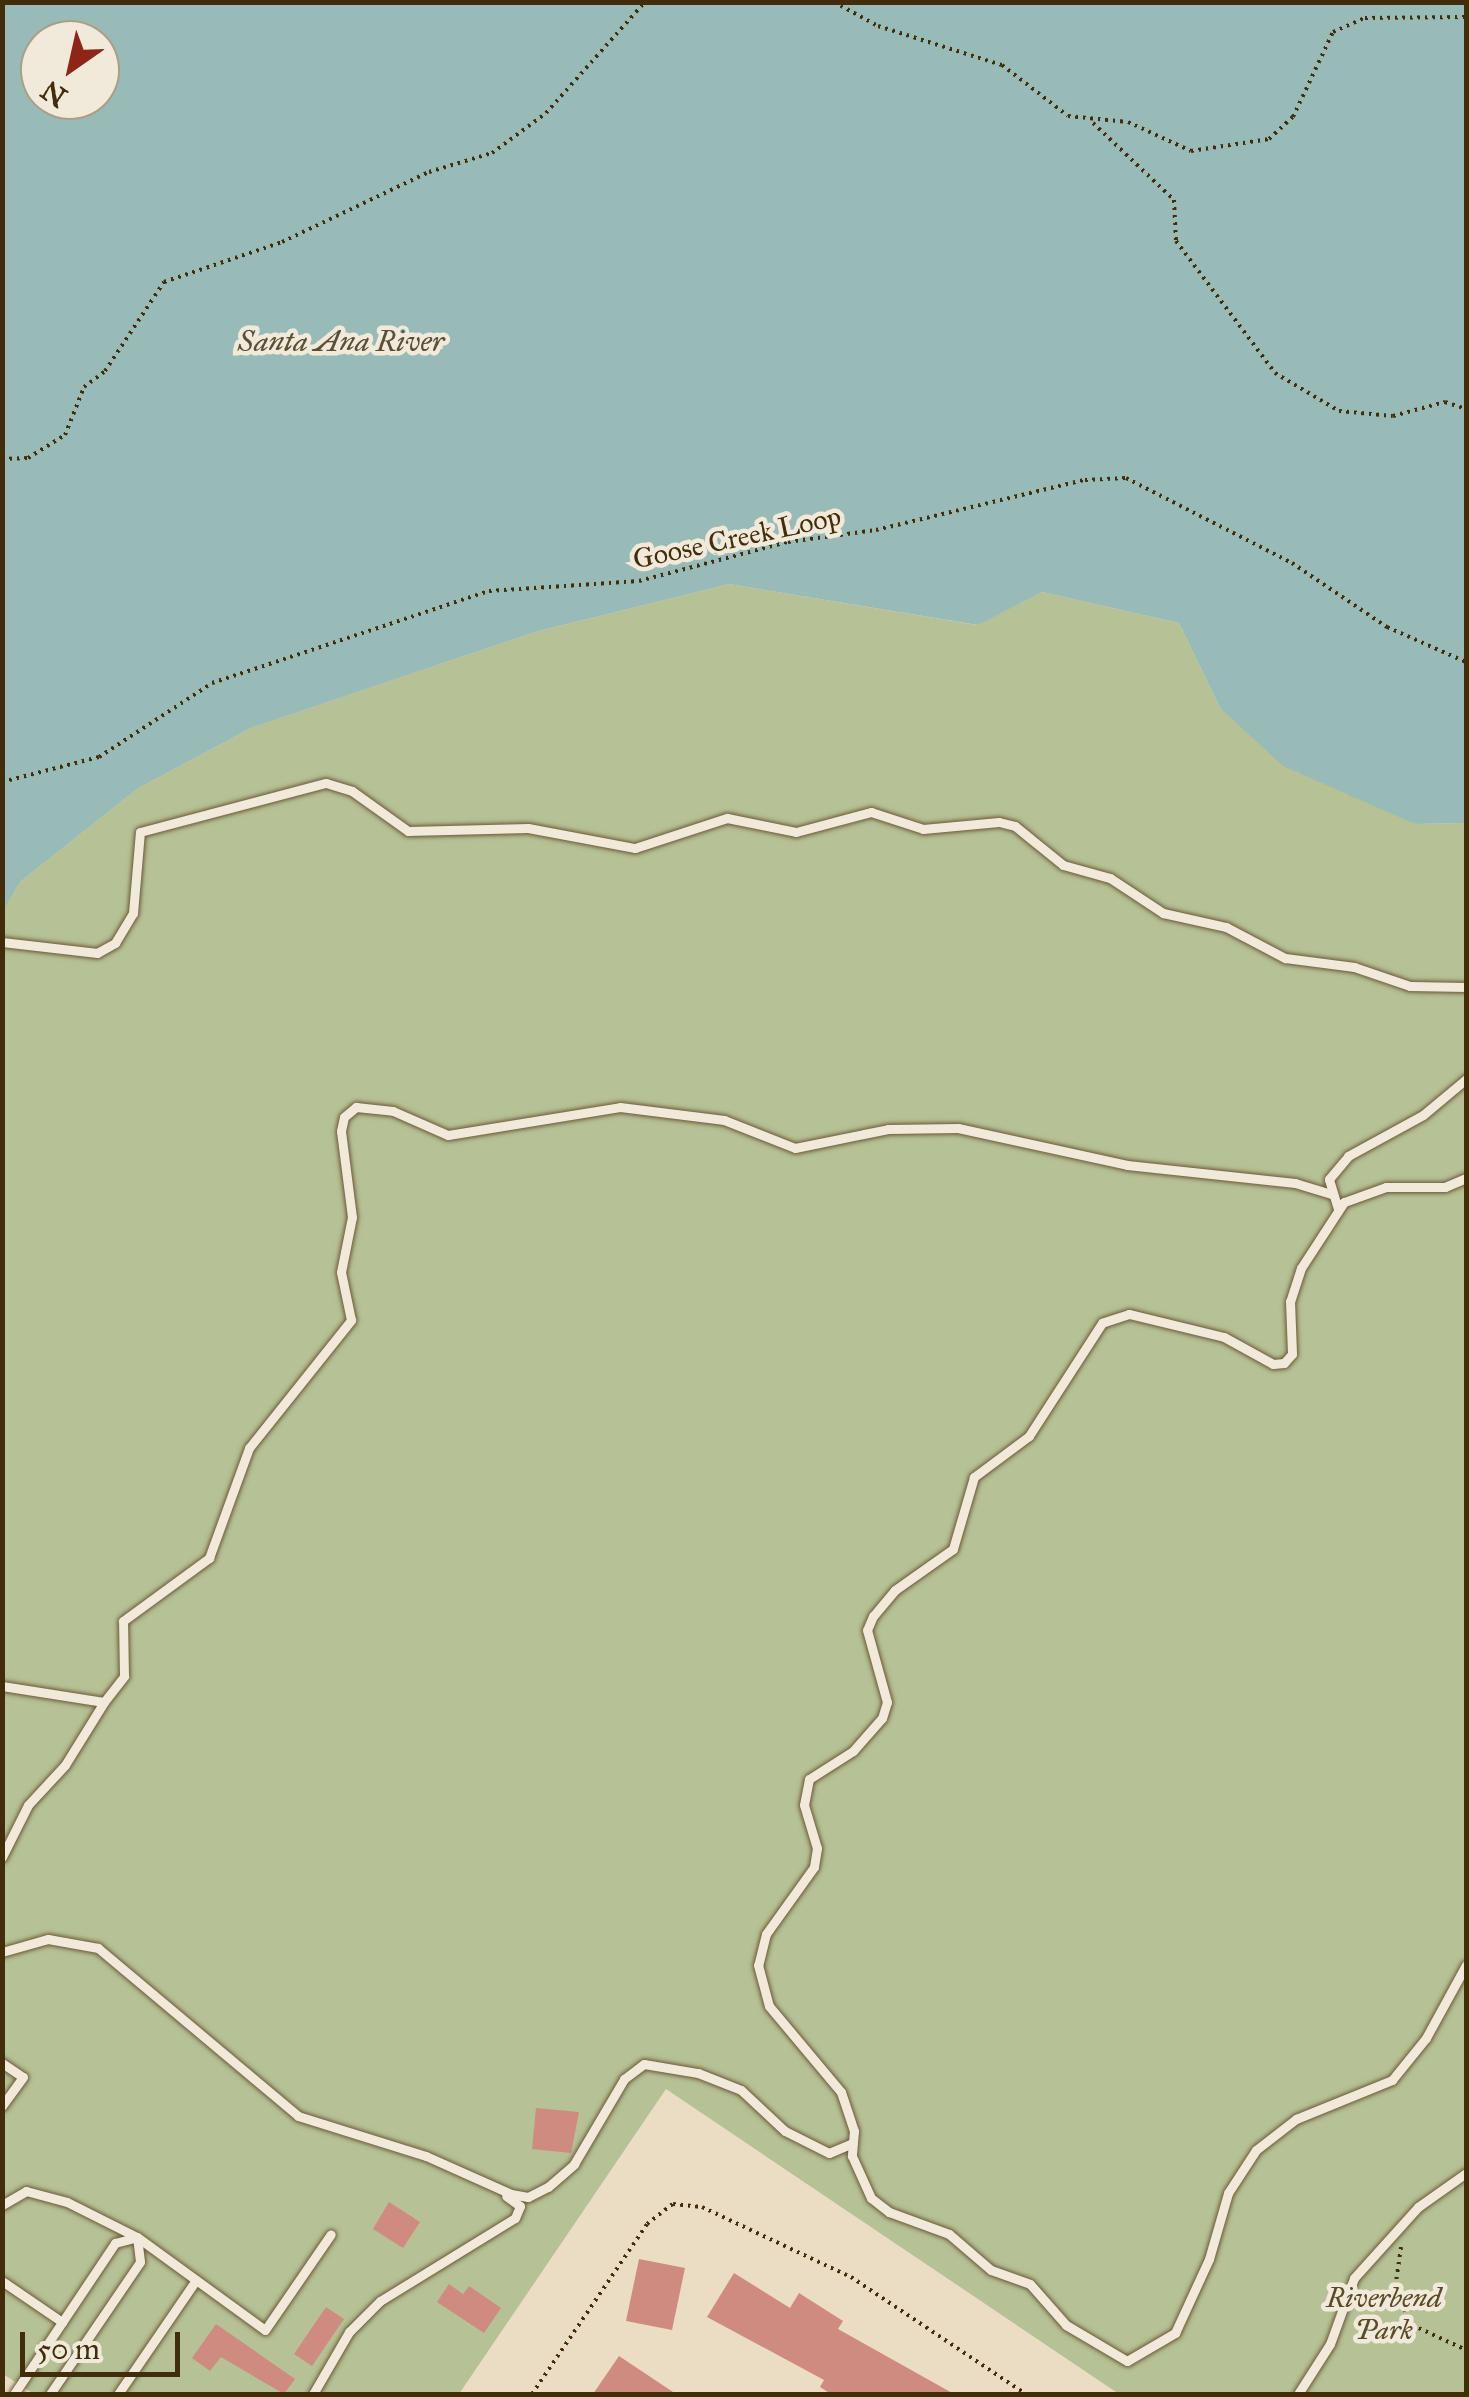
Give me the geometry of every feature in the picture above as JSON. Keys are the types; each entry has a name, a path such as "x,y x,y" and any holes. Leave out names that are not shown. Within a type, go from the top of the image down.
{"lane":[{"path":"2,942 97,953 115,942 133,912 140,832 326,783 352,790 408,831 528,828 635,848 727,818 796,832 871,812 923,829 999,822 1015,826 1063,866 1110,878 1163,913 1226,927 1285,958 1354,967 1410,986 1466,987"},
{"path":"1338,1209 1330,1194 1329,1179 1360,1146 1424,1115 1466,1078"},
{"path":"2,1857 28,1806 65,1765 124,1676 123,1621 209,1558 249,1448 350,1320 341,1272 352,1217 341,1130 344,1117 356,1107 394,1111 448,1136 620,1107 724,1120 794,1148 888,1129 958,1128 1127,1166 1295,1183 1330,1194"},
{"path":"1466,1178 1445,1187 1386,1187 1338,1209 1301,1268 1290,1301 1292,1354 1284,1364 1272,1364 1224,1337 1114,1315 1029,1436 974,1477 953,1549 895,1590 873,1616 867,1630 886,1702 882,1718 853,1751 809,1779 804,1805 817,1848 814,1867 766,1934 758,1966 776,2017 842,2092 860,2182 882,2208 932,2225 991,2270 1030,2284 1066,2325 1116,2360 1139,2358 1165,2343 1182,2321 1228,2193 1246,2162 1296,2119 1392,2080 1426,2038 1466,1965"},
{"path":"2,1686 104,1702"},
{"path":"2,1954 48,1939 98,1948 298,2116 426,2156 511,2194 528,2197 548,2188 574,2164 624,2078 644,2064 698,2073 741,2090 785,2131 829,2153 852,2143"},
{"path":"2,1954 40,1943 103,1954 246,2084 298,2118 428,2160 520,2206 516,2218 485,2242 454,2253 380,2301 349,2332 313,2394"},
{"path":"2,2063 22,2077 2,2106"},
{"path":"1298,2394 1330,2344 1354,2278 1418,2207 1466,2173"},
{"path":"2,2205 26,2191 39,2192 137,2238 265,2330 332,2234"},
{"path":"14,2394 115,2243 137,2238"},
{"path":"50,2394 140,2262 137,2238"},
{"path":"118,2394 196,2280"},
{"path":"2,2281 62,2322"}],"path":[{"path":"2,459 28,458 65,435 84,387 105,371 164,282 282,242 429,172 492,153 546,113 645,2"},
{"path":"834,2 878,26 1002,65 1068,116 1093,123 1128,122 1192,151 1234,149 1269,139 1294,117 1333,32 1365,18 1466,17"},
{"path":"1093,123 1174,200 1176,241 1275,373 1340,411 1393,416 1445,402 1466,409"},
{"name":"Goose Creek Loop","path":"2,782 99,757 212,683 489,591 639,581 788,542 876,530 1085,480 1126,478 1292,563 1387,627 1466,662"},
{"path":"532,2394 647,2224 673,2204 702,2207 851,2276 1026,2394"},
{"path":"1402,2243 1394,2289 1412,2325 1466,2350"}],"green space":[{"name":"Riverbend Park","path":"729,584 977,625 1042,592 1179,623 1220,708 1415,824 1466,823 1466,2394 1119,2394 666,2089 459,2394 34,2394 3,2374 2,910 20,882 137,789 251,728 535,632"}],"water":[{"name":"Santa Ana River","path":"3,2 1466,3 1466,823 1415,824 1283,766 1220,708 1179,623 1042,592 978,625 729,584 535,632 251,728 137,789 20,882 3,910"}],"building":[{"path":"536,2108 579,2112 571,2153 532,2149"},
{"path":"389,2202 420,2222 403,2248 373,2229"},
{"path":"639,2259 685,2268 672,2330 626,2321"},
{"path":"734,2273 790,2308 799,2293 843,2321 838,2329 954,2394 831,2394 820,2387 824,2380 707,2317"},
{"path":"449,2284 463,2294 469,2286 501,2308 484,2333 437,2302"},
{"path":"326,2307 344,2319 312,2366 294,2354"},
{"path":"216,2324 295,2379 284,2394 221,2357 210,2371 192,2358"},
{"path":"619,2356 676,2394 593,2394"}]}
